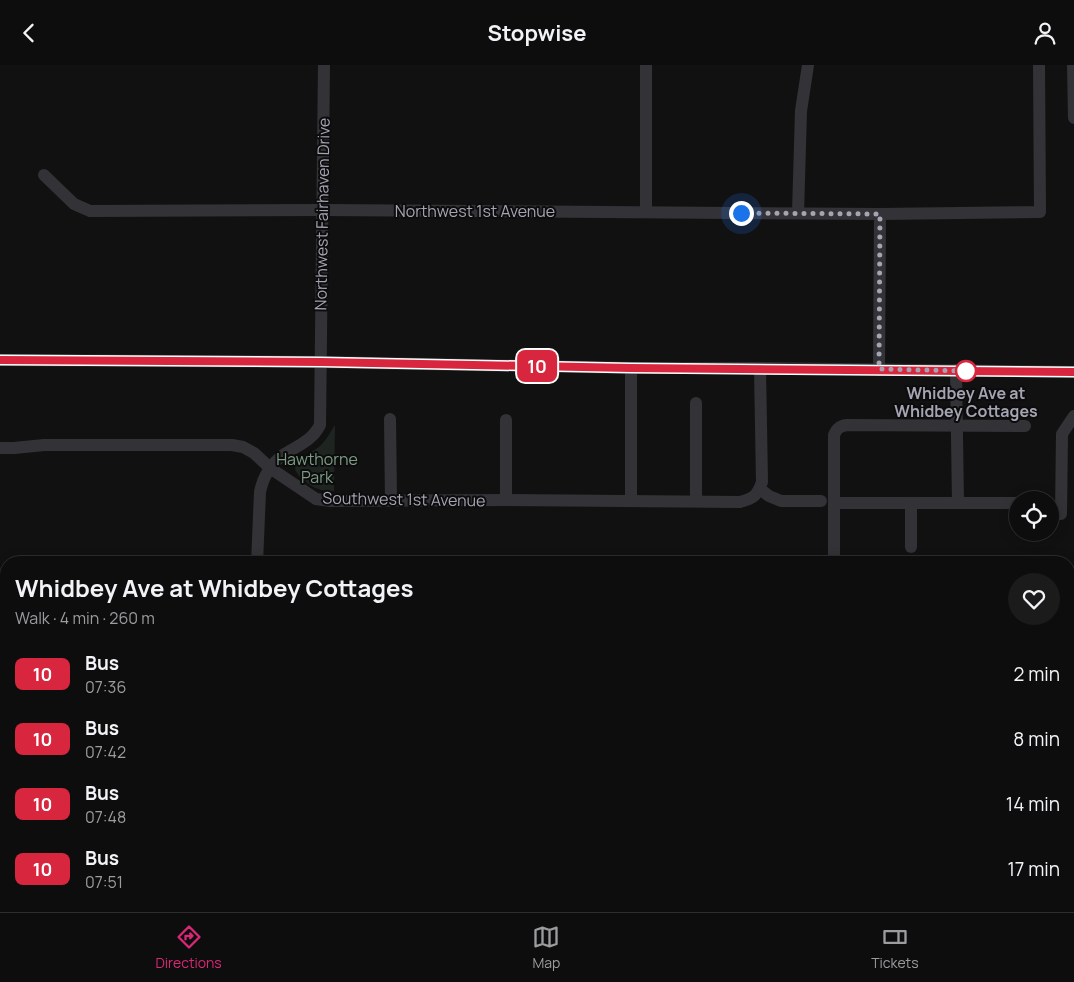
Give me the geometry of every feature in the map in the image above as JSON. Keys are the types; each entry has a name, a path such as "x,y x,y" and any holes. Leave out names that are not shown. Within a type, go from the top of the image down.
{"street":[{"name":"Northwest Fairhaven Drive","path":"270,468 281,457 309,440 320,425 324,65"},
{"path":"646,65 646,212"},
{"path":"798,213 801,111 808,65"},
{"name":"Northwest 1st Avenue","path":"44,175 74,204 90,211 322,210 880,214 1040,212 1040,65"},
{"path":"1073,65 1074,118"},
{"path":"879,369 880,214"},
{"path":"0,359 1074,372"},
{"path":"631,368 631,501"},
{"path":"760,368 762,482 760,489 769,496 781,501 1009,503"},
{"path":"956,370 958,503"},
{"path":"696,403 696,501"},
{"path":"1061,513 1068,441 1062,434 1074,416"},
{"path":"390,419 391,501"},
{"path":"506,420 506,500"},
{"path":"834,556 827,502 834,435 840,426 1025,426"},
{"name":"Southwest 1st Avenue","path":"0,448 44,445 232,445 243,447 254,453 270,468 316,499 330,501 740,502 750,499 760,489"},
{"path":"258,556 260,492 262,481 270,468"},
{"path":"911,503 911,547"}],"green space":[{"name":"Hawthorne Park","path":"335,425 334,491 322,490 312,486 298,474 295,469 296,464 322,444"}],"bus line":[{"name":"10","path":"0,360 321,362 631,368 1074,372"}],"place":[{"name":"Whidbey Ave at Whidbey Cottages","path":"966,371"}],"route":[{"path":"741,213 880,214 879,369 966,371"}]}
